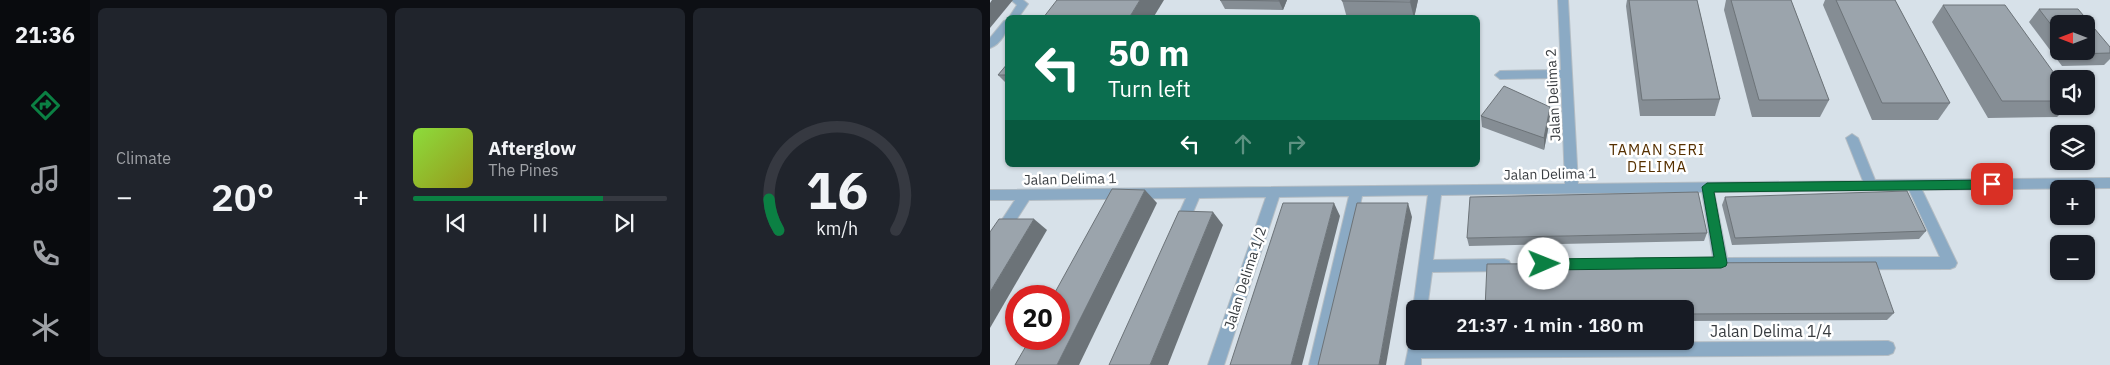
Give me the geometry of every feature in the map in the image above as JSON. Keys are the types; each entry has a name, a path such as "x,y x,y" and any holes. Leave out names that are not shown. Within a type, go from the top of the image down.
{"street":[{"path":"1014,15 1023,4 1016,0"},
{"name":"Jalan Delima 2","path":"1563,0 1572,189"},
{"path":"990,44 1005,26"},
{"path":"1500,75 1566,74"},
{"path":"1852,138 1871,185"},
{"name":"Jalan Delima 1","path":"990,195 2110,183"},
{"path":"1623,264 1950,263 1913,185"},
{"path":"1707,187 1721,263"},
{"path":"1421,300 1436,190"},
{"path":"1316,365 1357,191"},
{"path":"1175,238 1195,192"},
{"name":"Jalan Delima 1/2","path":"1216,365 1274,192"},
{"path":"990,250 1026,194"},
{"path":"1101,211 1110,194"},
{"path":"1426,266 1514,265"},
{"name":"Jalan Delima 1/4","path":"1414,352 1888,348"}],"building":[{"path":"1057,0 1140,0 1131,15 1045,15"},
{"path":"1220,0 1279,0 1279,1"},
{"path":"1342,0 1411,0 1410,2"},
{"path":"1629,0 1697,0 1720,99 1642,100"},
{"path":"1731,0 1791,0 1829,100 1759,100"},
{"path":"1836,0 1895,0 1950,103 1882,103"},
{"path":"1943,5 2005,5 2052,70 2050,70 2050,101 2002,101"},
{"path":"2039,9 2078,9 2083,15 2050,15 2050,23"},
{"path":"2095,29 2110,47 2110,53 2095,53"},
{"path":"1005,67 1005,75 998,75"},
{"path":"1504,86 1550,107 1544,138 1481,116"},
{"path":"1112,189 1145,190 1070,339 1070,285 1059,285"},
{"path":"1907,191 1926,231 1735,238 1725,197"},
{"path":"1698,192 1707,233 1467,238 1470,197"},
{"path":"1283,203 1334,203 1291,365 1230,365"},
{"path":"1357,203 1408,203 1379,365 1318,365"},
{"path":"1179,211 1213,212 1150,365 1109,365"},
{"path":"999,219 1034,219 990,292 990,232"},
{"path":"1876,262 1894,313 1694,314 1694,300 1485,300 1487,264"},
{"path":"1024,350 1065,350 1057,365 1015,365"}],"district":[{"name":"TAMAN SERI DELIMA","path":"1657,158"}],"route":[{"path":"1544,264 1721,263 1707,187 1992,184"}]}
